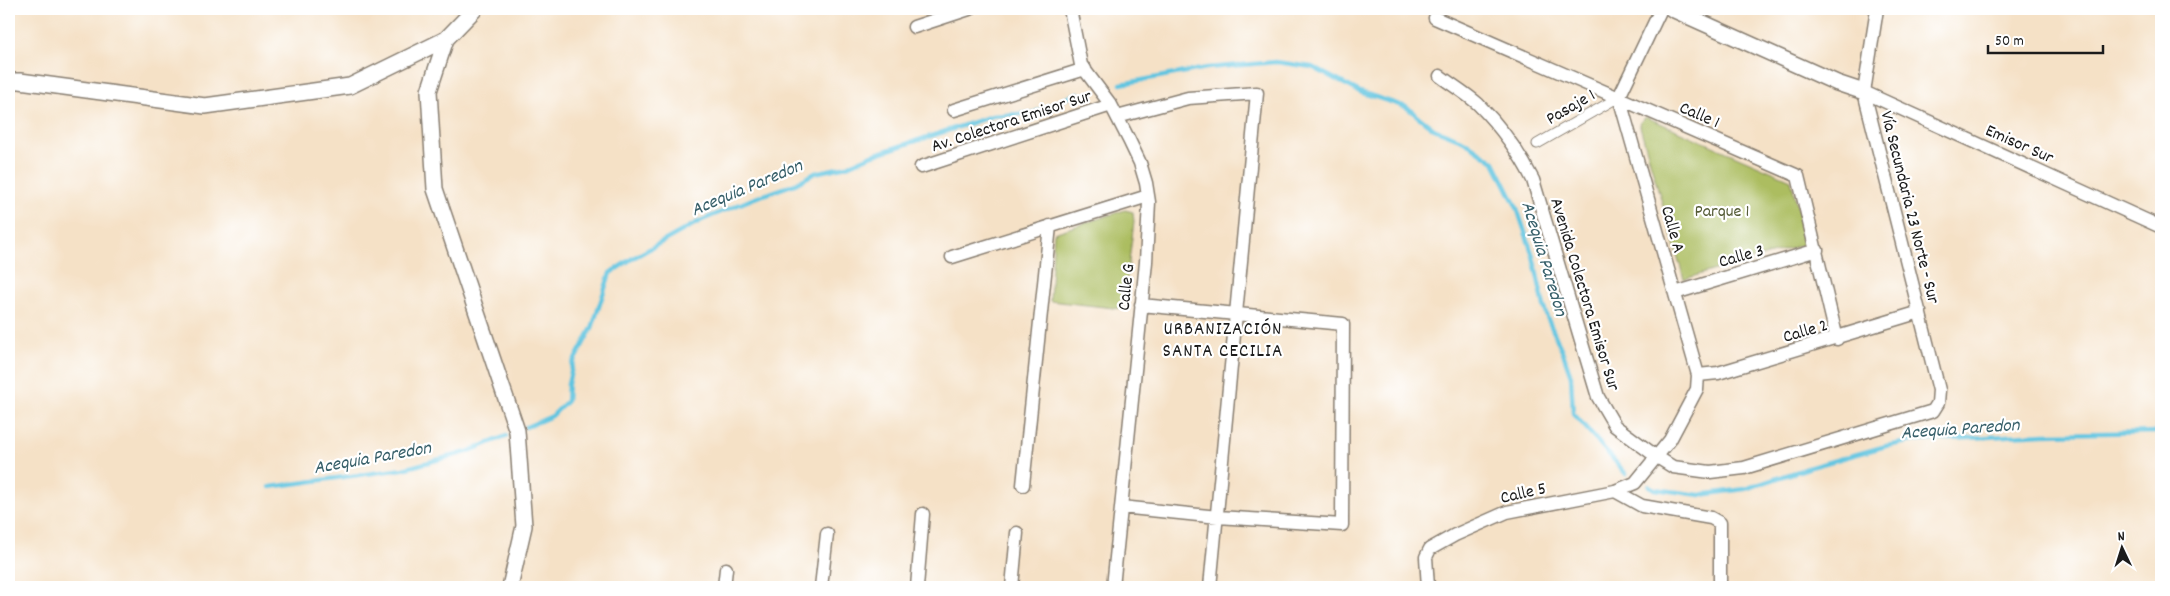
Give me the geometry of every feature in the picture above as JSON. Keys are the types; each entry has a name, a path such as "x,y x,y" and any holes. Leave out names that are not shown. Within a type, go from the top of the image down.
{"street":[{"path":"9,81 20,80 205,106 350,86 446,39 476,9"},
{"name":"Calle G","path":"1070,9 1081,65 1114,111 1140,163 1148,196 1148,227 1113,587"},
{"path":"1619,97 1661,9"},
{"path":"1672,9 1837,83 1864,92"},
{"name":"Vía Secundaria 23 Norte - Sur","path":"1877,9 1864,92 1939,390 1938,402 1933,411"},
{"path":"914,27 961,10"},
{"name":"Calle 1","path":"1435,18 1798,176 1838,339"},
{"path":"446,39 429,91 435,189 517,431 524,526 510,587"},
{"name":"Av. Colectora Emisor Sur","path":"954,110 1085,69"},
{"name":"Avenida Colectora Emisor Sur","path":"1440,76 1477,103 1520,155 1533,180 1598,397 1615,426 1673,468 1710,472 1744,468 1933,411"},
{"name":"Emisor Sur","path":"1864,92 2161,227"},
{"name":"Av. Colectora Emisor Sur","path":"921,167 1114,111 1188,98 1257,93 1235,314"},
{"name":"Pasaje 1","path":"1537,144 1619,97"},
{"name":"Calle A","path":"1619,97 1698,375 1698,389 1670,440 1657,457"},
{"path":"952,257 1148,196"},
{"path":"1023,485 1050,226"},
{"name":"Calle 3","path":"1675,293 1817,250"},
{"path":"1121,507 1218,517 1342,525 1342,324 1141,304"},
{"name":"Calle 2","path":"1698,375 1718,373 1838,339 1920,312"},
{"path":"1210,587 1218,517 1235,314"},
{"name":"Calle 5","path":"1428,587 1426,557 1430,549 1446,539 1481,521 1507,512 1615,491 1635,482 1657,457"},
{"path":"1615,491 1642,506 1711,518 1720,523 1720,587"},
{"path":"917,587 923,514"},
{"path":"1012,587 1017,533"},
{"path":"821,587 827,534"},
{"path":"724,587 726,569"}],"green space":[{"name":"Parque 1","path":"1646,117 1791,180 1806,244 1684,279 1639,123"},
{"path":"1125,210 1133,212 1134,222 1123,309 1050,301 1054,233"}],"waterway":[{"name":"Acequia Paredon","path":"1121,84 1207,68 1276,62 1312,67 1360,92 1406,107 1434,129 1464,141 1494,162 1517,208 1533,256 1546,315 1571,376 1573,413 1626,474"},
{"name":"Acequia Paredon","path":"526,427 552,416 567,401 568,384 573,363 592,328 610,273 633,258 700,221 752,199 795,184 815,173 847,166 870,156 992,116 1033,113 1078,93"},
{"name":"Acequia Paredon","path":"1649,486 1655,489 1700,495 1745,489 1811,467 1886,446 1914,441 2044,434 2161,432"},
{"name":"Acequia Paredon","path":"270,487 403,469 467,452 506,436"}],"district":[{"name":"URBANIZACIÓN SANTA CECILIA","path":"1223,338"}]}
